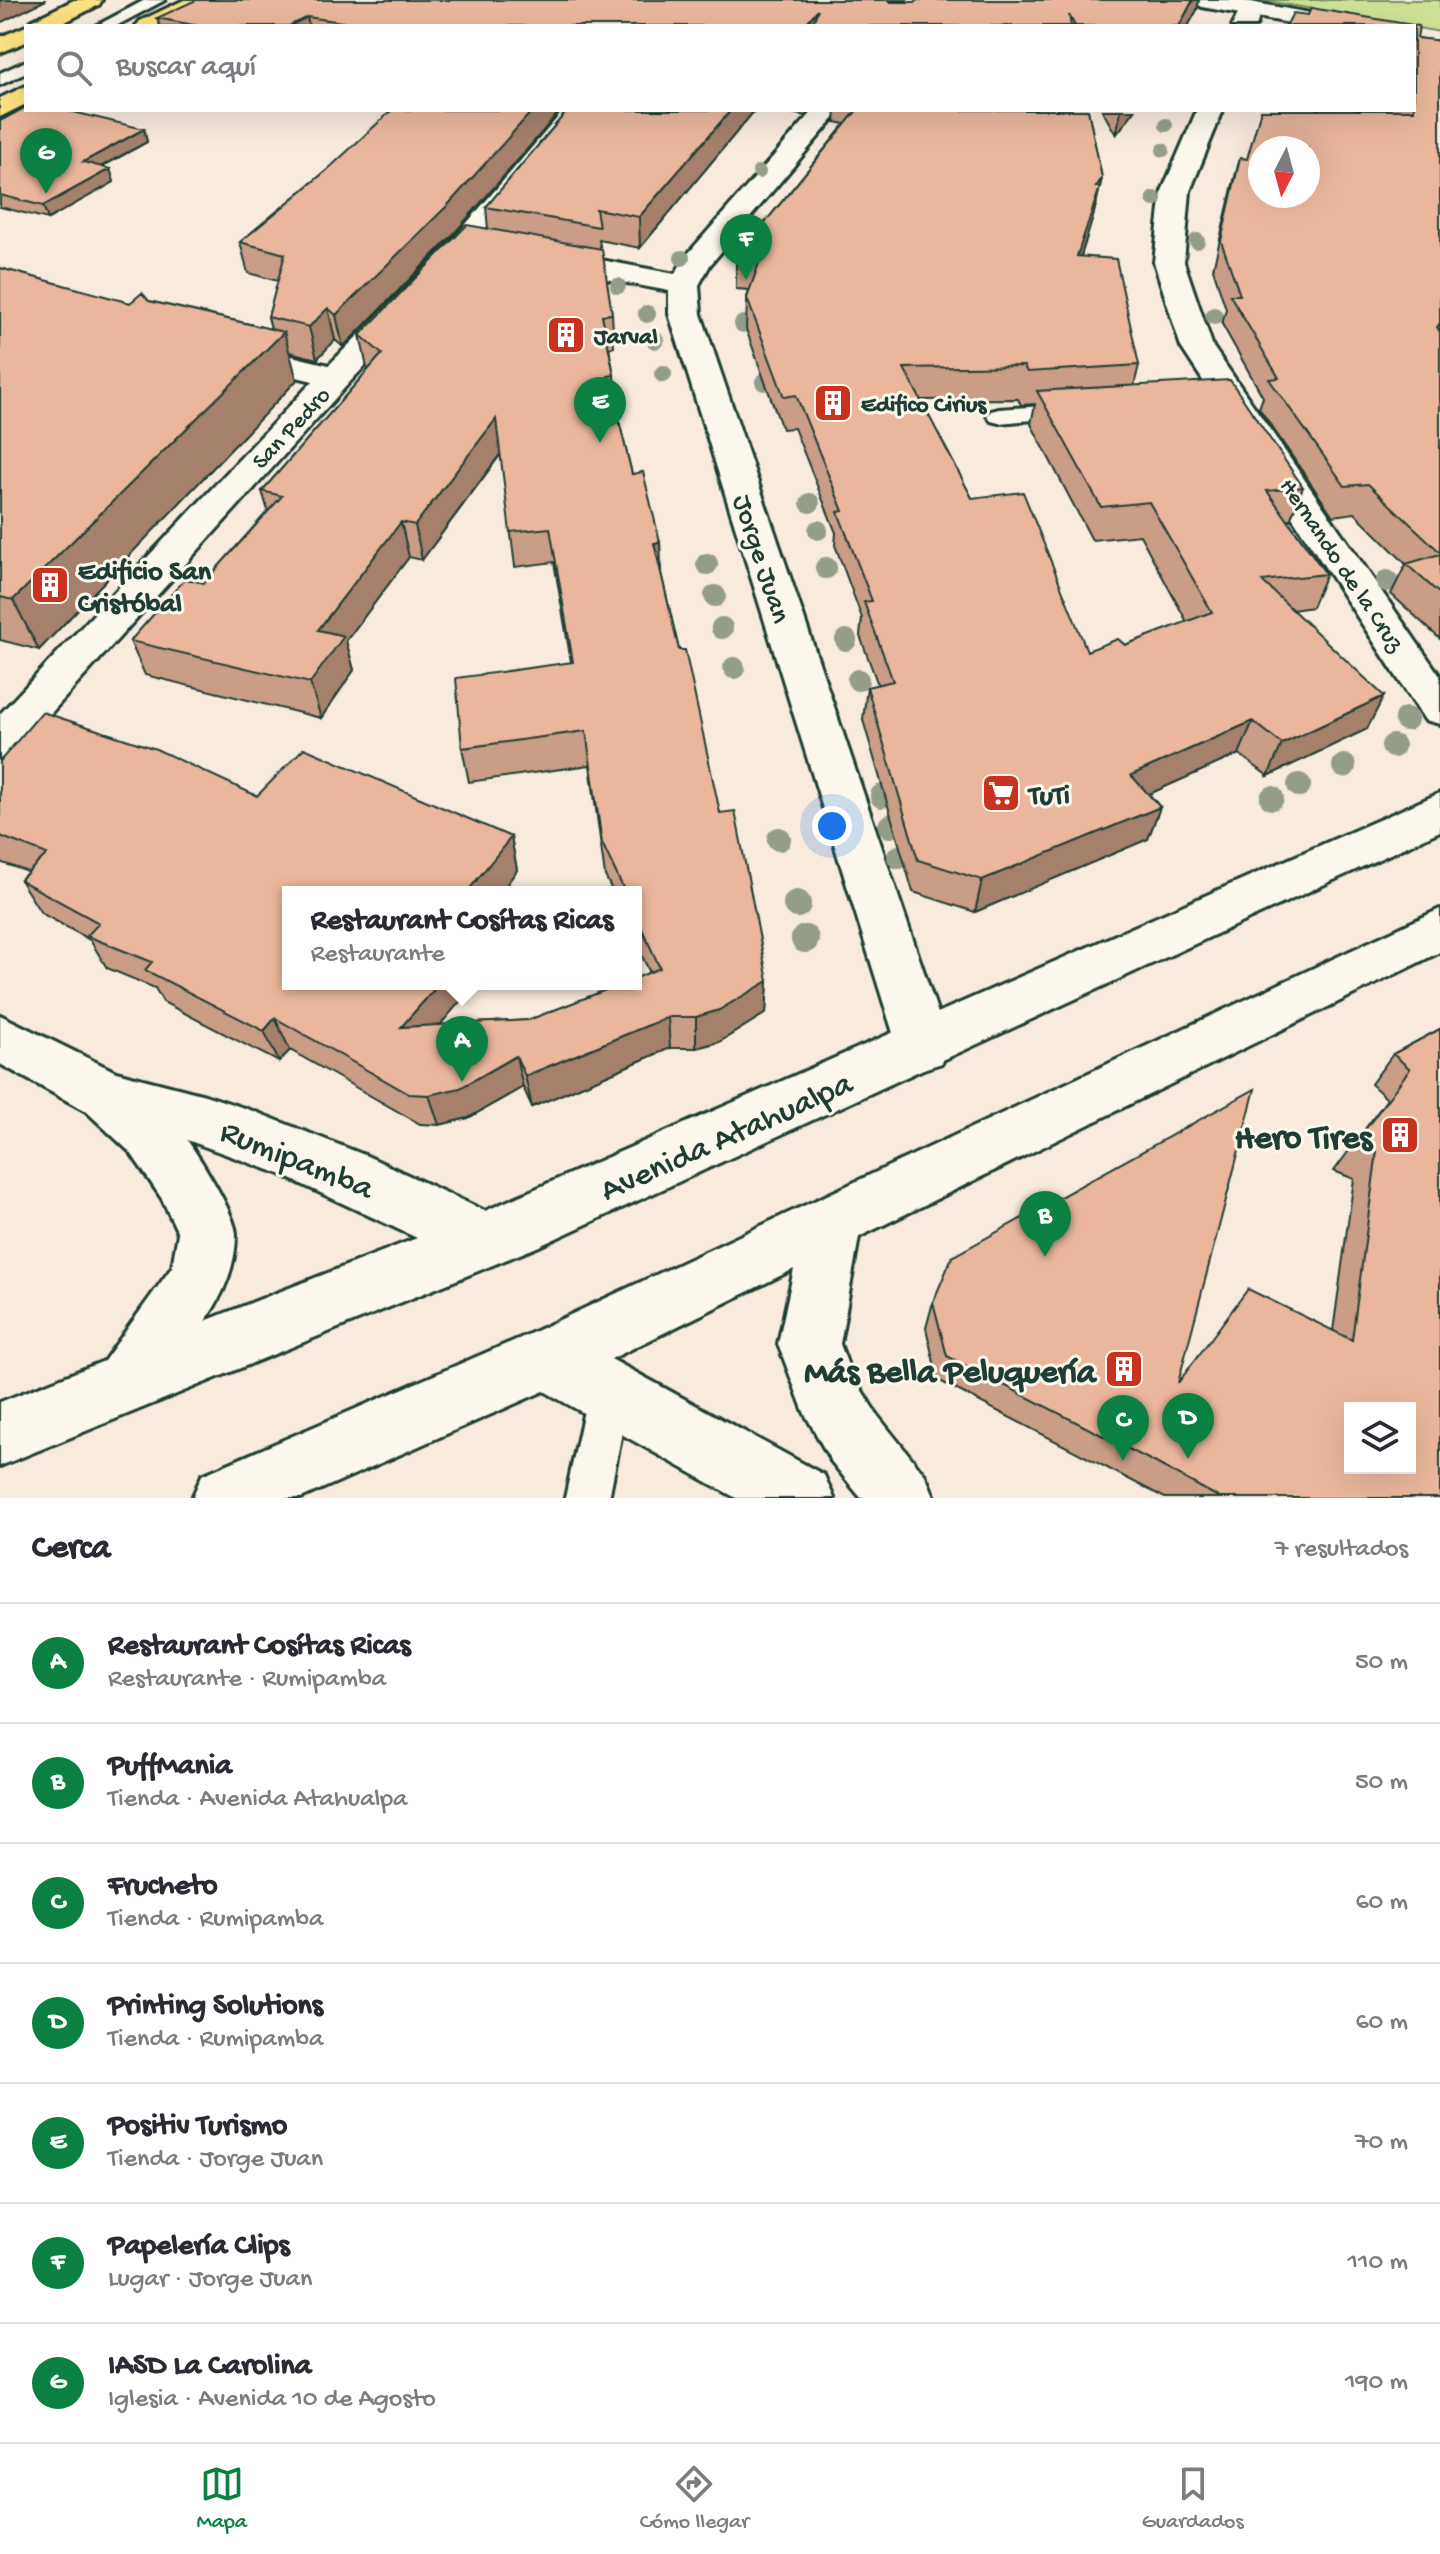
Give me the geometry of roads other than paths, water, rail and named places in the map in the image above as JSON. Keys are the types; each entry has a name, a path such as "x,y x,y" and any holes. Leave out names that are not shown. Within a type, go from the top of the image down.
{"main road":[{"path":"43,24 91,0"},
{"path":"152,24 202,0"},
{"path":"0,46 24,34"},
{"path":"0,109 24,95"}],"street":[{"path":"1202,0 1248,18 1319,24"},
{"name":"San Pedro","path":"0,742 336,377 495,249 577,112"},
{"path":"495,249 684,285 697,262 826,112"},
{"name":"Hernando de la Cruz","path":"1209,112 1176,191 1169,262 1218,402 1440,709"},
{"name":"Jorge Juan","path":"684,285 685,314 923,1046"},
{"path":"206,346 336,377"},
{"name":"Avenida Atahualpa","path":"0,1434 484,1241 1440,811"},
{"path":"228,1494 547,1358 1440,929"},
{"name":"Rumipamba","path":"0,1038 105,1094 151,1135 182,1180 207,1232 199,1279 99,1395"},
{"name":"Rumipamba","path":"105,1094 204,1118 386,1193 484,1241"},
{"path":"833,1220 809,1344 826,1390 854,1438 902,1498"},
{"path":"547,1358 801,1498"},
{"path":"0,1457 99,1395"}],"lane":[{"path":"108,24 157,0"},
{"path":"0,80 24,67"},
{"path":"999,416 1093,410"},
{"path":"587,1498 609,1392"}],"place":[{"name":"IASD La Carolina","path":"46,194"},
{"name":"Papelería Clips","path":"746,280"},
{"name":"Jarval","path":"566,335"},
{"name":"Edifico Cirius","path":"833,403"},
{"name":"Positiv Turismo","path":"600,443"},
{"name":"Edificio San Cristóbal","path":"50,585"},
{"name":"TuTi","path":"1001,793"},
{"name":"Restaurant Cosítas Ricas","path":"462,1082"},
{"name":"Hero Tires","path":"1400,1135"},
{"name":"PuffMania","path":"1045,1257"},
{"name":"Más Bella Peluquería","path":"1124,1369"},
{"name":"Printing Solutions","path":"1188,1459"},
{"name":"Frucheto","path":"1123,1461"}]}
